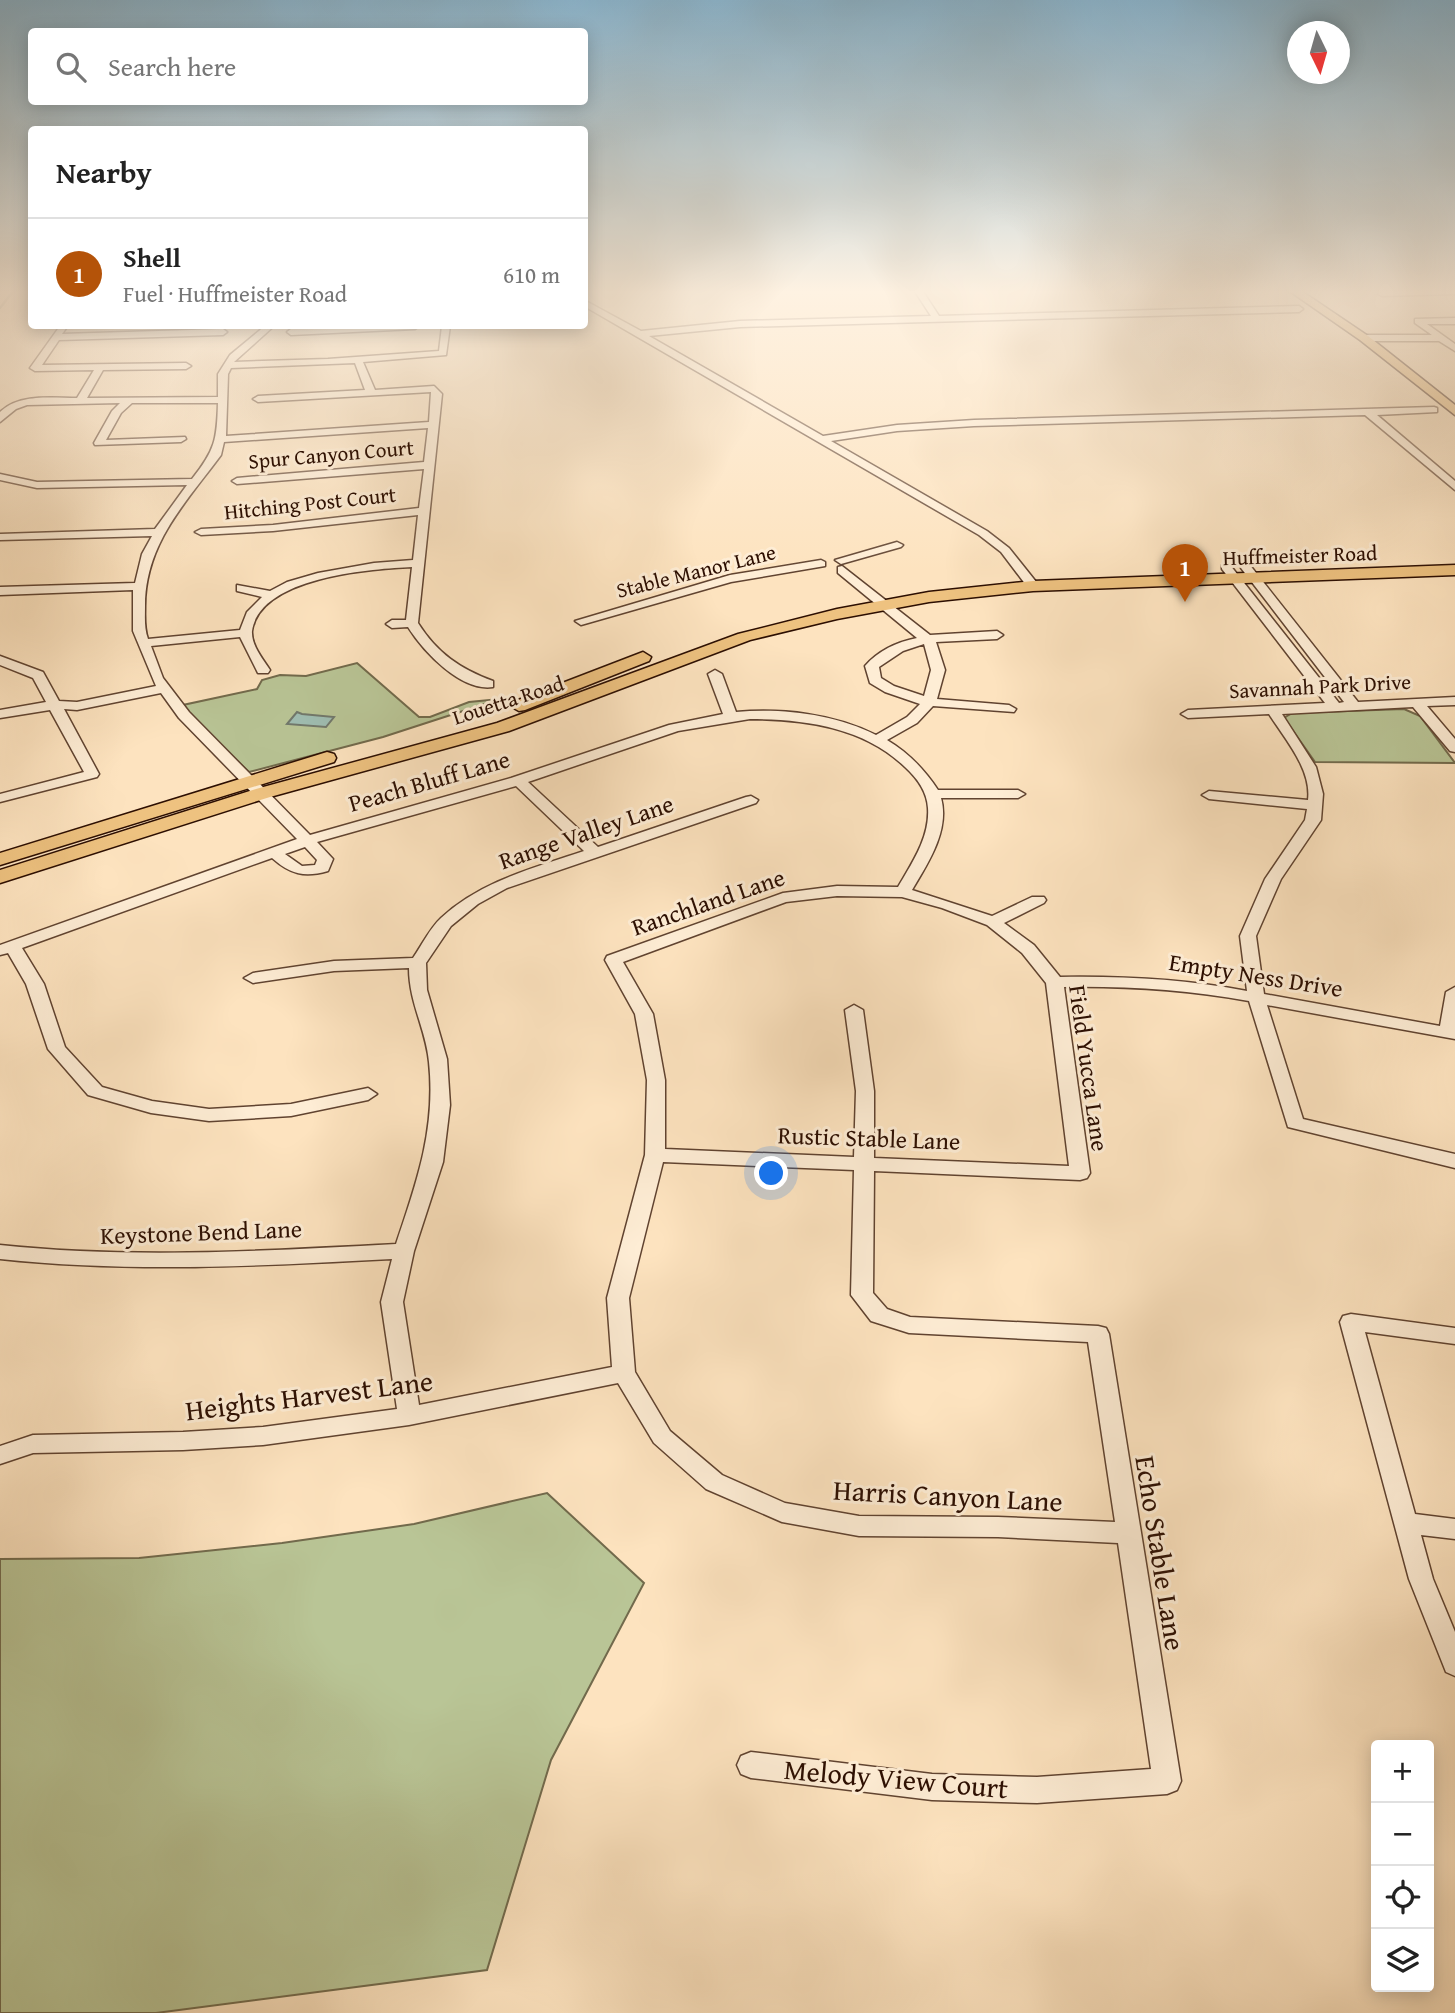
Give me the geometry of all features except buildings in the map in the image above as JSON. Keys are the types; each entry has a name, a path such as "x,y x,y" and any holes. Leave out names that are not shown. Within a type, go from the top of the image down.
{"main road":[{"path":"1421,384 1455,411"},
{"name":"Huffmeister Road","path":"1029,581 1455,560"},
{"name":"Huffmeister Road","path":"1240,572 1455,570"},
{"name":"Louetta Road","path":"496,721 538,699 677,644 778,614 878,599 976,591 1029,581"},
{"name":"Louetta Road","path":"0,859 496,721 554,710 695,654 878,599"},
{"path":"677,644 695,654"},
{"name":"Louetta Road","path":"0,877 257,787"}],"street":[{"path":"81,400 90,384"},
{"path":"223,384 220,439 216,455 165,520 148,554 140,586 139,631 160,683 184,715 325,859 322,868 308,873 295,871 276,854"},
{"path":"368,384 371,392"},
{"path":"727,384 984,533 1005,550 1029,581"},
{"path":"258,399 434,389 437,394 412,623 427,648 442,662 488,684"},
{"path":"0,419 7,408 18,403 222,400"},
{"path":"128,402 117,411 99,443 181,439"},
{"path":"822,439 897,428 974,423 1434,410"},
{"path":"1368,412 1455,487"},
{"path":"220,439 433,425"},
{"name":"Spur Canyon Court","path":"237,481 429,465"},
{"path":"0,477 37,485 197,482"},
{"name":"Hitching Post Court","path":"201,532 273,528 424,511"},
{"path":"0,537 159,532"},
{"path":"878,740 912,720 930,701 939,670 929,641 842,565 897,545"},
{"name":"Stable Manor Lane","path":"581,621 731,580 796,566 821,564 829,559 842,565"},
{"path":"263,670 246,633 250,615 270,595 300,582 346,569 419,563"},
{"path":"1240,572 1298,635 1354,706"},
{"path":"1240,572 1281,636 1335,707"},
{"path":"0,591 140,586"},
{"path":"241,588 270,595"},
{"path":"392,624 412,623"},
{"path":"144,643 246,633"},
{"path":"997,635 958,636 907,644 883,654 872,666 875,680 892,692 930,701 1009,709"},
{"path":"1281,636 1298,635"},
{"path":"0,660 38,675 92,774 0,798"},
{"path":"715,674 731,716"},
{"path":"1,715 54,705 77,706 160,683"},
{"name":"Savannah Park Drive","path":"1188,714 1455,701"},
{"path":"1417,703 1455,748"},
{"path":"1273,710 1310,767 1316,793 1313,820 1273,879 1248,936 1256,996 1295,1123 1455,1161"},
{"name":"Peach Bluff Lane","path":"6,948 356,825 518,780 677,725 731,716 785,716 839,726 878,740 920,771 935,794"},
{"path":"518,780 595,853"},
{"path":"903,892 929,848 936,817 935,794 1018,794"},
{"path":"1209,795 1314,805"},
{"name":"Range Valley Lane","path":"418,963 445,923 472,901 502,885 751,800"},
{"name":"Ranchland Lane","path":"613,960 783,898 837,891 903,892"},
{"name":"Field Yucca Lane","path":"903,892 993,922 1028,950 1055,982 1080,1173"},
{"path":"993,922 1038,900"},
{"path":"6,948 35,984 57,1049 94,1091 151,1107 209,1115 291,1110 368,1094"},
{"name":"Harris Canyon Lane","path":"613,960 644,1014 656,1080 655,1155 618,1298 624,1373 662,1437 714,1482 782,1512 859,1526 998,1527 1127,1533"},
{"path":"253,978 334,966 418,963 418,990 438,1059 441,1105 433,1163 404,1251 392,1302 409,1416"},
{"name":"Empty Ness Drive","path":"1055,982 1118,981 1193,986 1451,1034"},
{"path":"1451,1034 1455,992"},
{"path":"854,1010 866,1091 864,1164"},
{"name":"Rustic Stable Lane","path":"655,1155 1080,1173"},
{"name":"Echo Stable Lane","path":"864,1164 862,1295 879,1315 909,1325 1098,1334 1167,1781"},
{"name":"Keystone Bend Lane","path":"0,1252 66,1261 178,1263 404,1251"},
{"path":"1455,1336 1351,1322 1421,1579 1455,1664"},
{"name":"Heights Harvest Lane","path":"0,1455 33,1444 183,1441 263,1436 409,1416 624,1373"},
{"path":"1406,1523 1455,1529"},
{"name":"Melody View Court","path":"751,1765 932,1787 1037,1790 1167,1781"}],"green space":[{"path":"357,663 419,717 430,717 469,702 500,699 383,737 249,772 199,725 183,705 257,689 262,680 280,675 306,676"},
{"path":"1404,709 1420,716 1455,763 1315,762 1284,718 1292,713"},
{"path":"547,1493 644,1583 551,1760 487,1970 156,2013 0,2013 0,1559 139,1558 282,1543 414,1524"}],"water":[{"path":"297,712 334,717 326,727 287,724"}],"place":[{"name":"Shell","path":"1185,602"}]}
